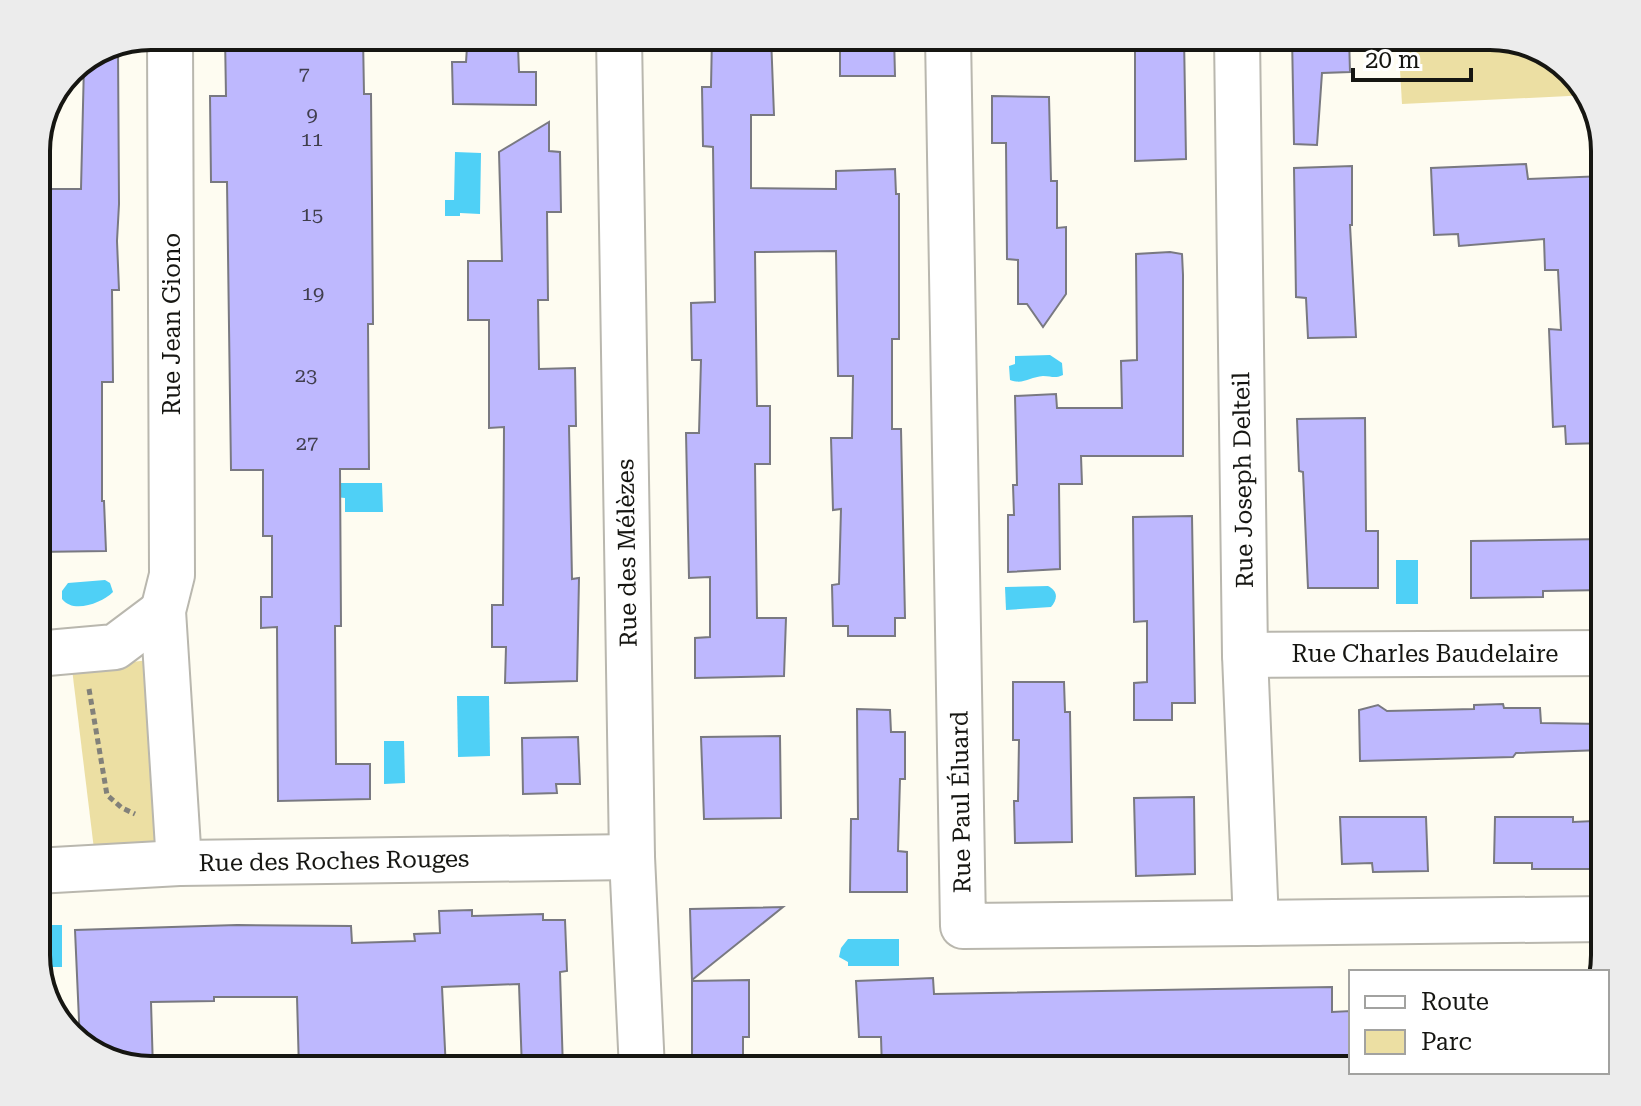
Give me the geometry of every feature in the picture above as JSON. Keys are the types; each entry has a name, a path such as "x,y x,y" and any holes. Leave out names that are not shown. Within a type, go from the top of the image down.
{"street":[{"name":"Rue Jean Giono","path":"170,50 172,575 163,611 179,863"},
{"name":"Rue des Mélèzes","path":"619,50 632,857 641,1056"},
{"name":"Rue Paul Éluard","path":"948,50 963,926 1591,919"},
{"name":"Rue Joseph Delteil","path":"1237,50 1245,655 1256,923"},
{"path":"50,653 115,647 163,611"},
{"name":"Rue Charles Baudelaire","path":"1245,655 1591,653"},
{"name":"Rue des Roches Rouges","path":"50,870 179,863 632,857"}],"path":[{"path":"83,650 107,795 132,813 176,815"}],"green space":[{"path":"1399,50 1490,50 1523,55 1557,75 1574,96 1402,104"},
{"path":"149,660 171,840 94,849 72,669"}],"water":[{"path":"455,152 481,153 480,214 445,216 445,200 454,200"},
{"path":"1050,355 1062,363 1063,375 1019,382 1010,380 1009,366 1015,364 1015,356"},
{"path":"336,483 382,483 383,512 345,512 345,498 335,497"},
{"path":"1396,560 1418,560 1418,604 1396,604"},
{"path":"105,580 110,583 113,592 102,600 73,606 62,599 62,591 68,583"},
{"path":"1048,586 1056,595 1051,607 1006,610 1005,587"},
{"path":"457,696 489,696 490,756 458,757"},
{"path":"384,741 404,741 405,783 384,784"},
{"path":"50,925 62,925 62,967 51,967"},
{"path":"848,939 899,939 899,966 848,966 848,962 839,957"}],"building":[{"path":"225,50 363,50 364,94 371,94 373,324 368,324 369,469 340,469 341,626 335,626 336,764 370,764 370,799 278,801 277,627 261,628 261,597 272,597 272,536 263,536 263,470 231,470 227,182 211,182 210,96 226,96"},
{"path":"467,50 518,50 519,72 536,72 536,105 453,104 452,62 466,62"},
{"path":"712,50 772,50 774,115 751,115 751,188 836,189 836,171 895,169 896,194 899,194 899,339 892,339 892,429 901,429 905,618 895,618 895,636 848,636 848,626 833,626 832,585 839,584 841,509 833,510 831,438 852,438 853,376 838,376 836,251 755,252 757,406 770,406 770,464 755,464 757,618 786,618 784,676 695,678 695,638 710,637 710,577 689,578 686,433 699,433 701,360 692,360 691,303 715,302 713,147 703,146 702,87 711,87"},
{"path":"840,50 894,50 895,76 840,76"},
{"path":"1135,50 1184,50 1186,159 1135,161"},
{"path":"1292,50 1349,50 1350,72 1322,73 1317,145 1294,144"},
{"path":"118,56 119,290 112,290 113,382 102,382 102,501 106,551 50,552 50,189 81,189 84,75"},
{"path":"992,96 1049,97 1051,181 1057,181 1057,228 1066,227 1066,294 1043,327 1027,304 1018,304 1018,260 1007,259 1006,143 992,143"},
{"path":"549,122 549,151 560,152 561,212 547,212 548,300 538,300 539,369 575,368 576,426 569,426 572,579 579,578 577,681 505,683 506,647 492,647 492,605 503,605 504,427 489,428 489,320 468,320 468,261 502,261 499,152"},
{"path":"1526,164 1528,179 1591,177 1591,443 1566,444 1565,426 1553,427 1549,329 1561,330 1558,270 1545,270 1544,239 1459,246 1458,234 1434,235 1431,168"},
{"path":"1352,166 1350,225 1356,337 1308,338 1306,298 1296,297 1294,168"},
{"path":"1136,254 1182,254 1183,456 1081,456 1082,484 1059,484 1060,569 1008,572 1008,515 1014,515 1013,485 1017,485 1015,396 1056,394 1057,408 1122,408 1121,361 1137,360"},
{"path":"1365,418 1366,531 1378,531 1378,588 1308,588 1303,472 1299,471 1297,419"},
{"path":"1192,516 1195,703 1172,703 1172,720 1134,720 1134,683 1147,682 1147,621 1134,622 1133,517"},
{"path":"1591,539 1591,590 1543,591 1543,597 1471,598 1471,541"},
{"path":"1013,682 1064,682 1065,712 1070,712 1072,842 1015,843 1014,801 1018,801 1019,740 1013,740"},
{"path":"1378,705 1387,711 1474,709 1474,705 1540,708 1541,723 1591,724 1591,750 1516,753 1513,757 1360,761 1359,710"},
{"path":"857,709 890,710 891,732 905,732 905,779 900,779 898,851 907,852 907,892 850,892 851,819 858,819"},
{"path":"780,736 781,818 704,819 701,737"},
{"path":"578,737 580,784 556,784 557,793 523,794 522,738"},
{"path":"1194,797 1195,874 1136,876 1134,798"},
{"path":"1340,817 1426,817 1428,871 1373,872 1372,863 1342,864"},
{"path":"1495,817 1573,817 1573,822 1591,821 1591,869 1532,869 1532,863 1494,863"},
{"path":"783,907 692,980 690,909"},
{"path":"472,910 472,916 543,914 543,920 565,920 567,971 560,972 563,1056 522,1056 519,984 442,987 445,1056 299,1056 297,997 214,997 214,1001 151,1002 153,1056 118,1051 79,1026 75,930 237,925 351,926 352,943 415,941 414,934 440,933 439,911"},
{"path":"933,978 934,994 1332,987 1332,1012 1349,1011 1349,1056 882,1056 881,1037 859,1037 856,981"},
{"path":"749,980 749,1037 743,1037 743,1056 692,1056 692,981"}]}
